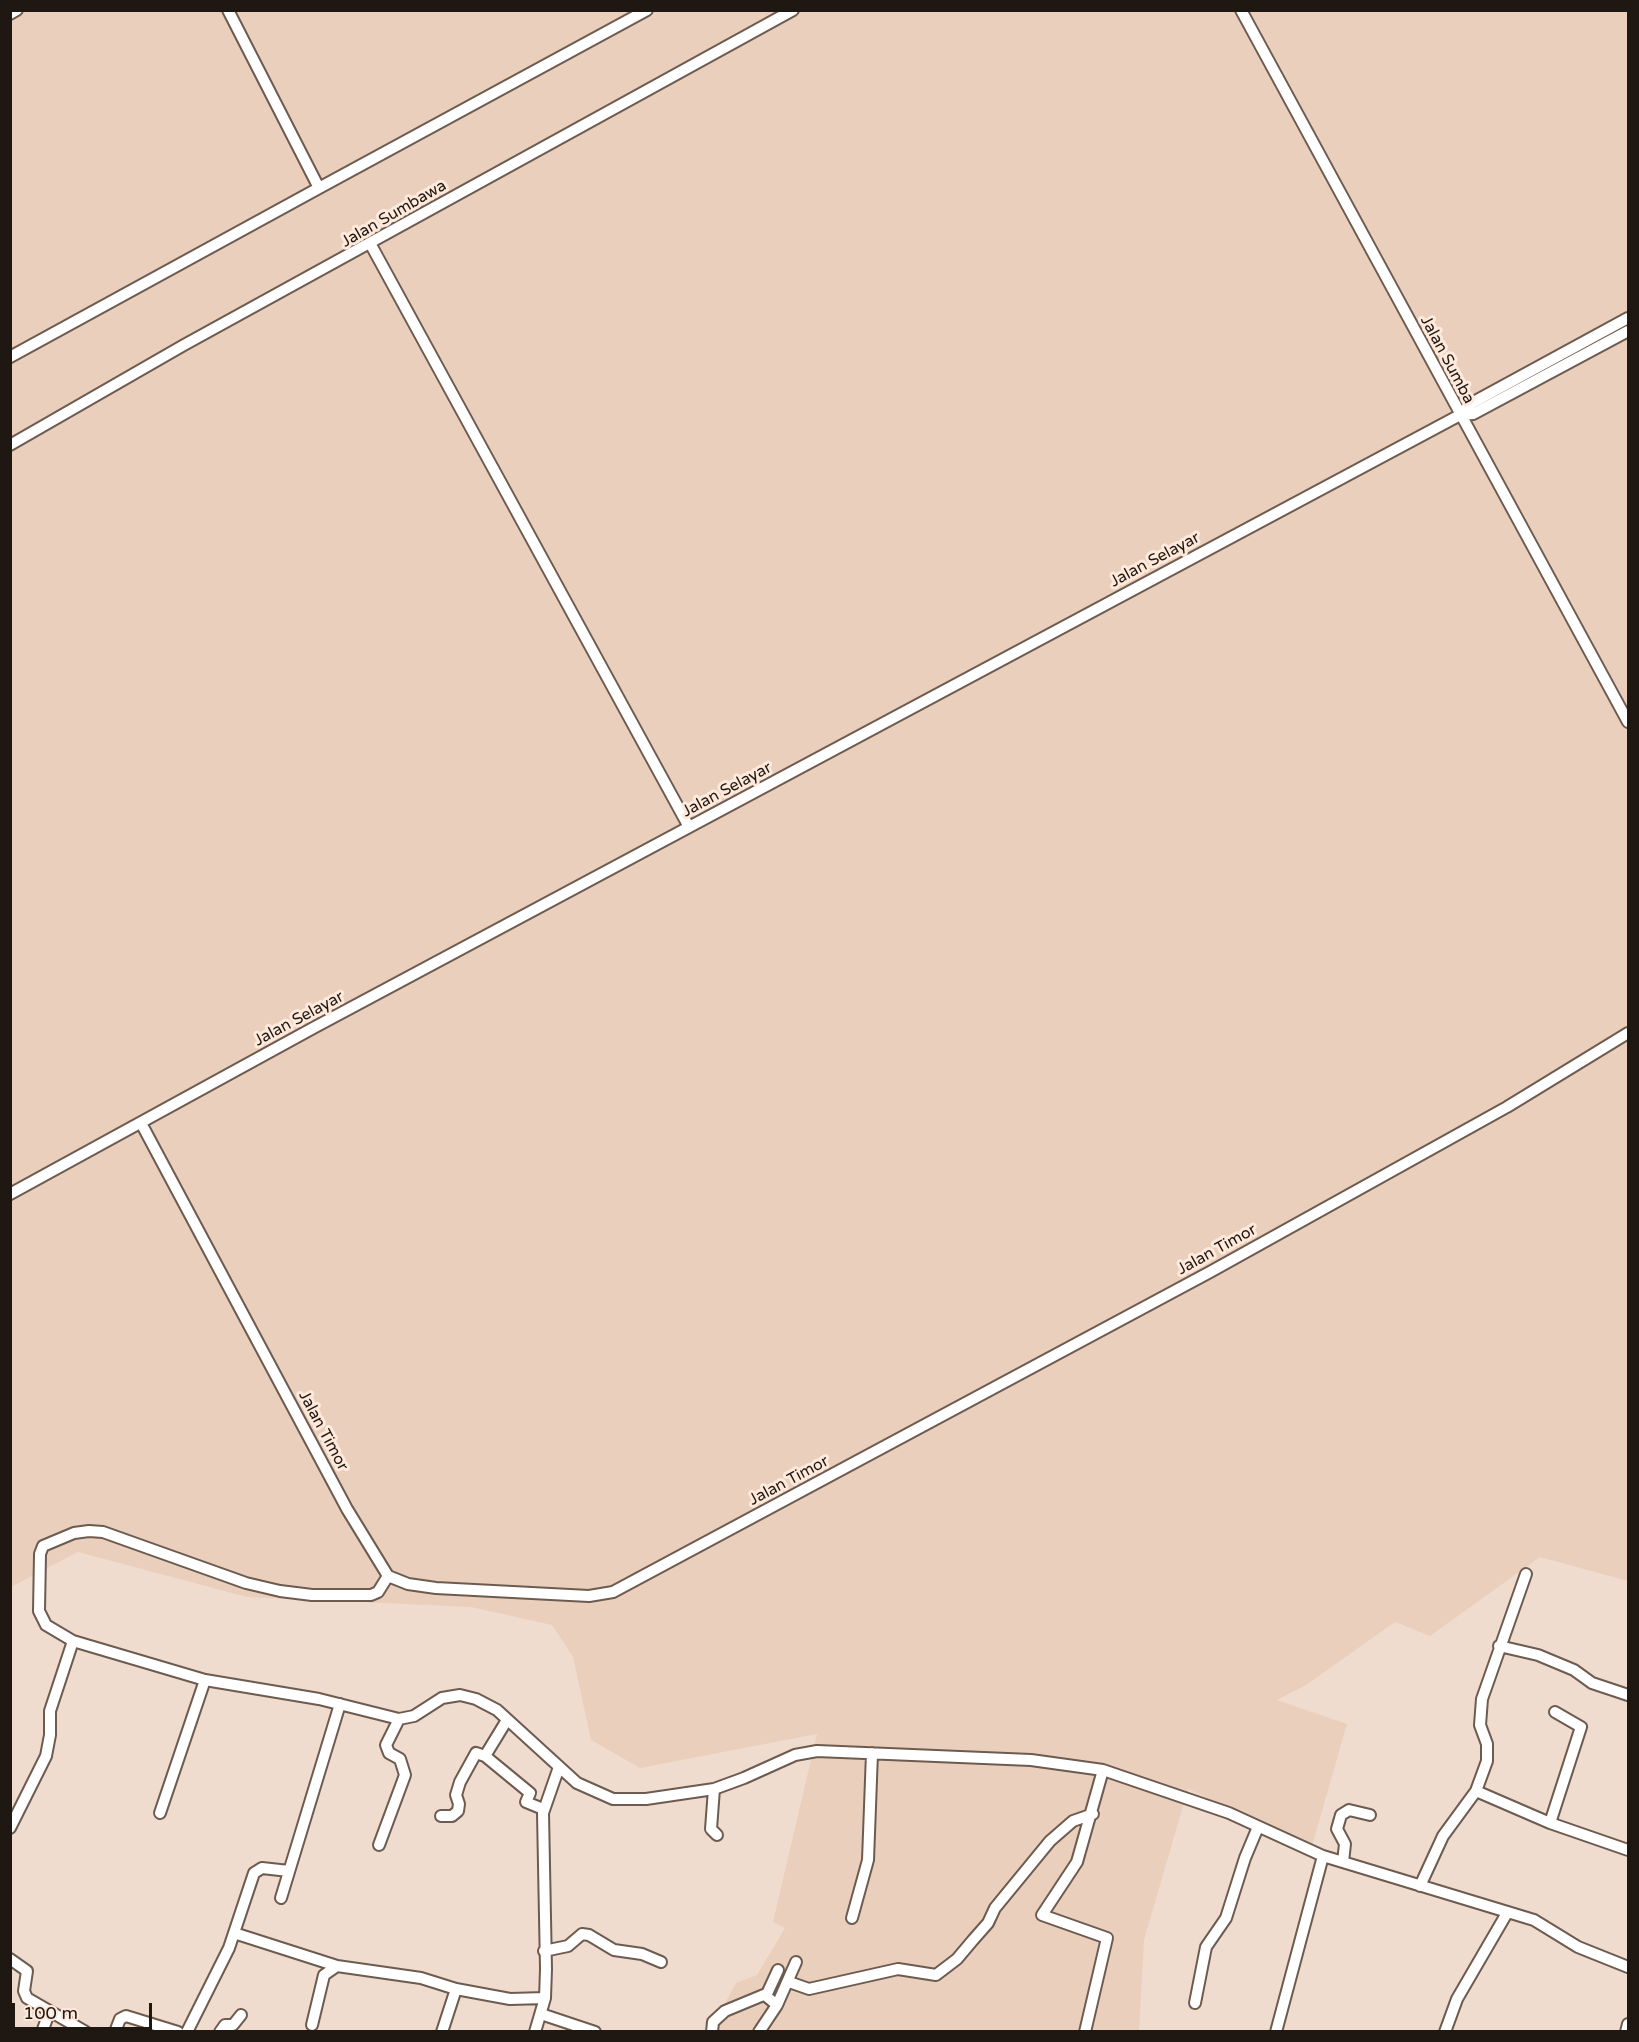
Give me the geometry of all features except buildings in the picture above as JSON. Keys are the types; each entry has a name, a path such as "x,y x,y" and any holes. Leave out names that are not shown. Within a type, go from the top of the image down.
{"street":[{"path":"10,14 17,10"},
{"path":"228,10 319,188"},
{"path":"10,357 647,10"},
{"name":"Jalan Sumbawa","path":"10,445 174,351 371,245 498,172 793,10"},
{"name":"Jalan Sumba","path":"1241,10 1629,722"},
{"path":"371,245 689,827"},
{"name":"Jalan Selayar","path":"10,1194 689,827 1460,415 1470,404 1629,318"},
{"name":"Jalan Selayar","path":"1460,415 1473,414 1629,331"},
{"name":"Jalan Timor","path":"141,1123 347,1509 388,1576 408,1584 436,1588 564,1595 607,1594 1220,1266 1507,1107 1629,1033"},
{"path":"388,1576 378,1592 371,1595 312,1595 280,1591 246,1583 103,1532 74,1533 43,1546 41,1550 39,1611 42,1623 73,1641 205,1680 275,1690 399,1719 414,1716 442,1698 460,1695 486,1703 533,1740 559,1767 585,1789 613,1799 646,1799 714,1789 795,1755 817,1751 1031,1760 1103,1770 1229,1813 1323,1856 1534,1920 1578,1947 1629,1967"},
{"path":"1420,1886 1443,1836 1476,1791 1487,1761 1487,1744 1480,1725 1482,1699 1526,1574"},
{"path":"10,1828 46,1756 50,1735 50,1711 73,1641"},
{"path":"1499,1646 1538,1655 1574,1670 1592,1683 1629,1695"},
{"path":"160,1813 205,1680"},
{"path":"281,1898 340,1704"},
{"path":"1550,1823 1581,1727 1555,1712"},
{"path":"379,1845 405,1775 401,1761 389,1753 386,1743 399,1719"},
{"path":"485,1756 507,1720"},
{"path":"441,1815 452,1816 458,1810 456,1795 460,1782 476,1753 485,1756 530,1793 526,1802 543,1809"},
{"path":"852,1918 868,1860 872,1753"},
{"path":"535,2031 544,1998 543,1809 559,1767"},
{"path":"1085,2031 1107,1938 1042,1915 1077,1862 1093,1814 1103,1770"},
{"path":"714,1789 711,1829 717,1835"},
{"path":"1476,1791 1550,1823 1629,1850"},
{"path":"1343,1862 1345,1845 1337,1828 1341,1815 1349,1810 1370,1815"},
{"path":"789,1982 809,1989 898,1970 936,1975 957,1959 980,1933 995,1908 1050,1841 1073,1821 1093,1814"},
{"path":"1195,2003 1206,1947 1226,1918 1245,1858 1258,1827"},
{"path":"1276,2031 1323,1856"},
{"path":"188,2031 234,1934 255,1871 262,1868 289,1871"},
{"path":"1445,2031 1458,1999 1507,1913"},
{"path":"234,1934 337,1966 421,1978 456,1989 510,1999 544,1998"},
{"path":"544,1951 568,1946 582,1934 589,1935 614,1950 642,1954 661,1962"},
{"path":"10,1959 27,1971 24,1990 27,1998 49,2013 86,2031"},
{"path":"759,2031 777,2005 796,1962"},
{"path":"312,2025 324,1975 337,1966"},
{"path":"712,2031 712,2022 725,2011 766,1994 778,1970"},
{"path":"442,2031 456,1989"},
{"path":"766,1994 766,1998 777,2005"},
{"path":"42,2031 49,2013"},
{"path":"541,2014 595,2031"},
{"path":"115,2031 120,2019 126,2016 178,2031"},
{"path":"220,2031 225,2025 233,2025 241,2016"},
{"path":"1626,2031 1629,2024"}],"shaded area":[{"path":"11,11 1628,11 1628,1581 1540,1557 1430,1636 1395,1622 1306,1685 1277,1700 1347,1724 1312,1846 1188,1789 1144,1940 1139,2032 710,2031 736,1983 757,1975 785,1928 773,1922 817,1734 640,1768 591,1740 573,1657 552,1625 471,1607 247,1597 78,1552 11,1587"}]}
